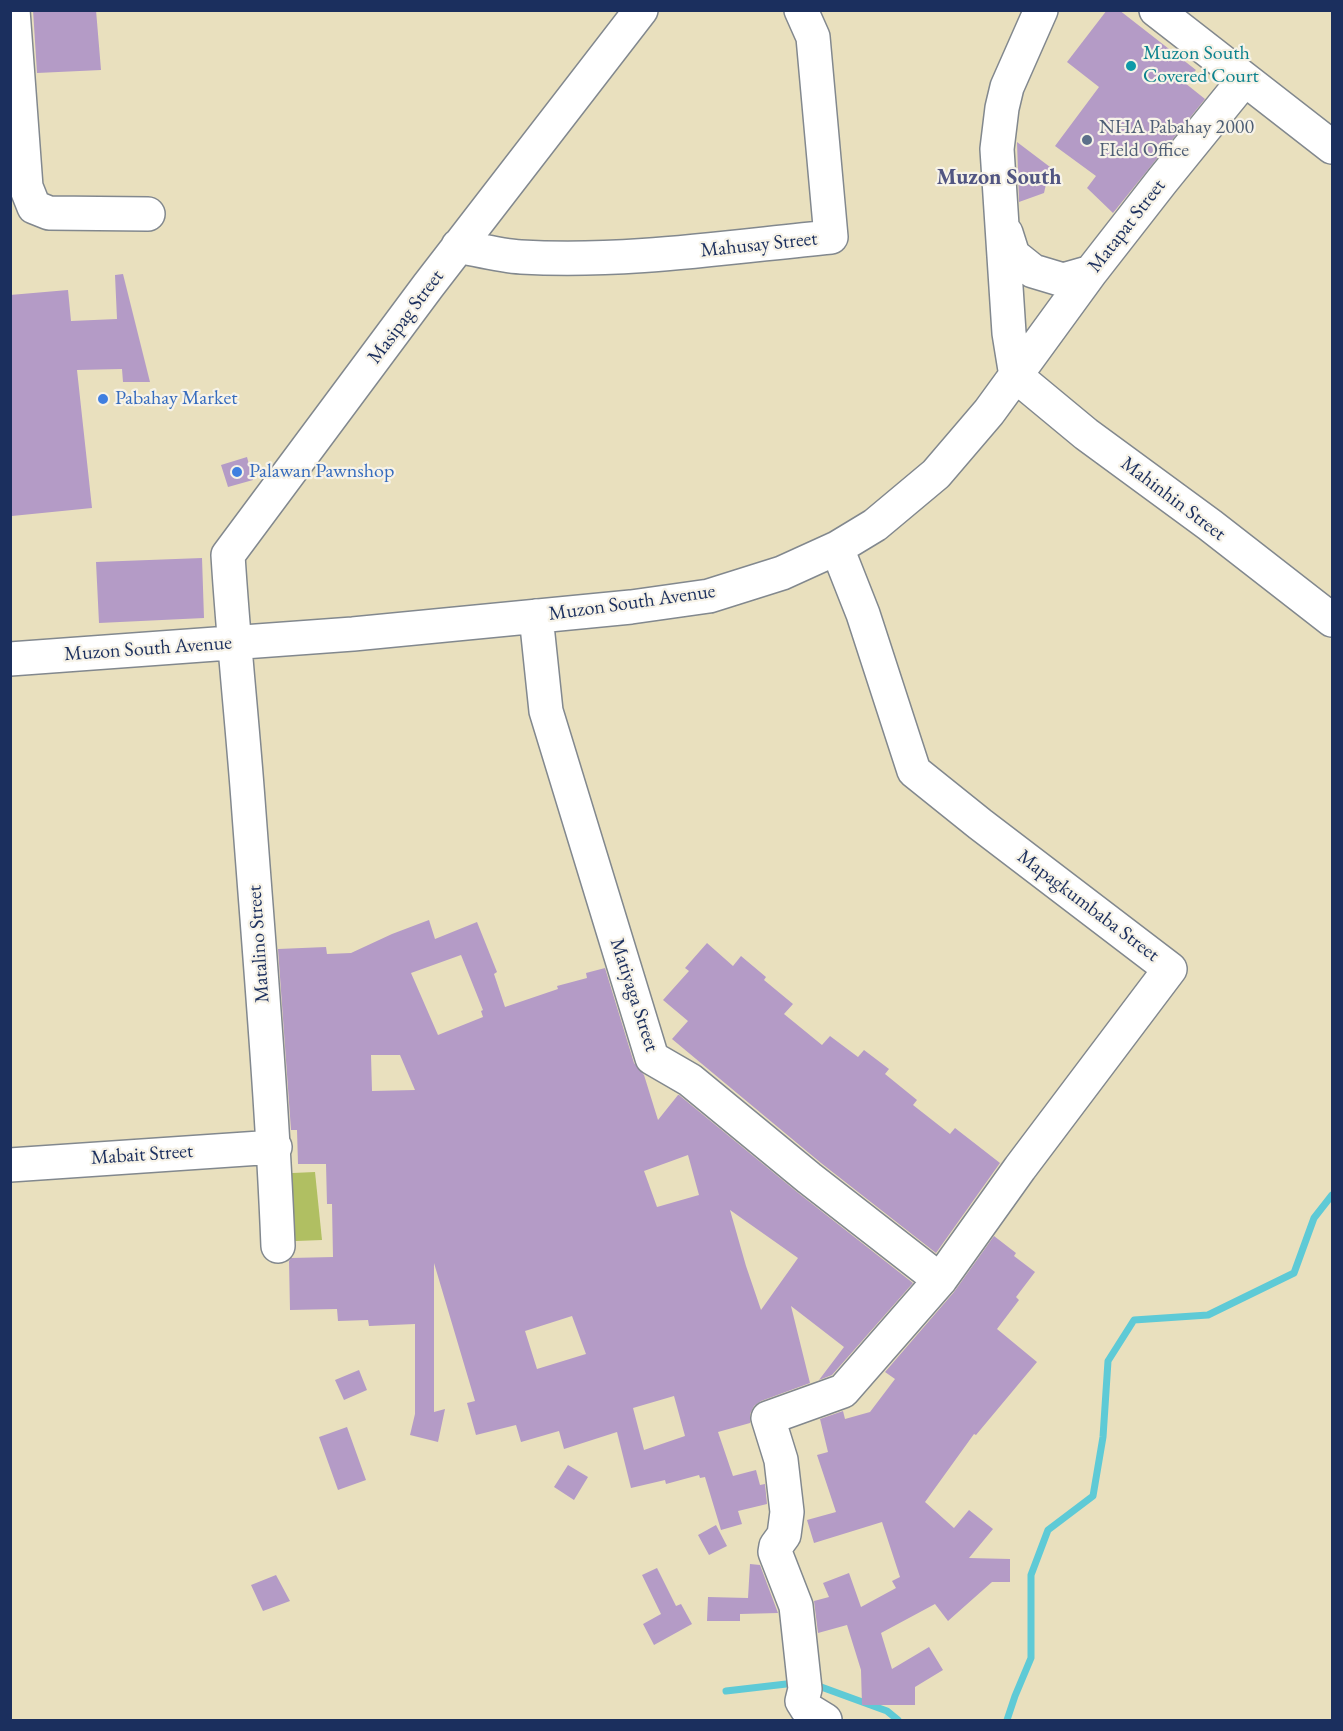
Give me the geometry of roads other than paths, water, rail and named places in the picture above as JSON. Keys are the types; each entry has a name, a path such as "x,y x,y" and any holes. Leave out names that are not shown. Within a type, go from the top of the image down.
{"street":[{"name":"Masipag Street","path":"233,643 228,555 458,246 641,10"},
{"name":"Mahusay Street","path":"458,246 520,257 601,257 679,254 831,237 813,37 801,10"},
{"path":"1016,376 1009,333 998,149 1002,108 1007,87 1041,10"},
{"path":"1156,10 1332,147"},
{"path":"13,20 26,187 34,207 48,213 148,214"},
{"name":"Matapat Street","path":"1016,376 1091,272 1244,80"},
{"path":"1002,223 1013,255 1033,271 1063,280 1091,272"},
{"name":"Muzon South Avenue","path":"10,659 233,643 536,616 631,607 709,596 782,573 837,548 889,514 936,474 1016,376"},
{"name":"Mahinhin Street","path":"1016,376 1086,434 1210,525 1332,620"},
{"name":"Mapagkumbaba Street","path":"837,548 863,614 914,771 1170,969 1020,1168 940,1280"},
{"name":"Matiyaga Street","path":"536,616 546,711 652,1058 690,1080 809,1178 940,1280"},
{"name":"Matalino Street","path":"233,643 248,800 274,1147 279,1246"},
{"name":"Mabait Street","path":"10,1165 274,1147"},
{"path":"810,1700 796,1606 775,1552 776,1546 784,1535 787,1512 781,1460 768,1418 843,1391 940,1280"}],"waterway":[{"path":"1007,1720 1031,1658 1031,1575 1048,1530 1093,1496 1103,1437 1108,1361 1134,1320 1208,1315 1294,1273 1314,1218 1332,1195"},
{"path":"726,1691 795,1683"},
{"path":"813,1684 887,1711 898,1720"}],"place":[{"name":"Muzon South Covered Court","path":"1131,66"},
{"name":"NHA Pabahay 2000 FIeld Office","path":"1087,140"},
{"name":"Pabahay Market","path":"103,399"},
{"name":"Palawan Pawnshop","path":"237,472"}],"district":[{"name":"Muzon South","path":"999,178"}]}
